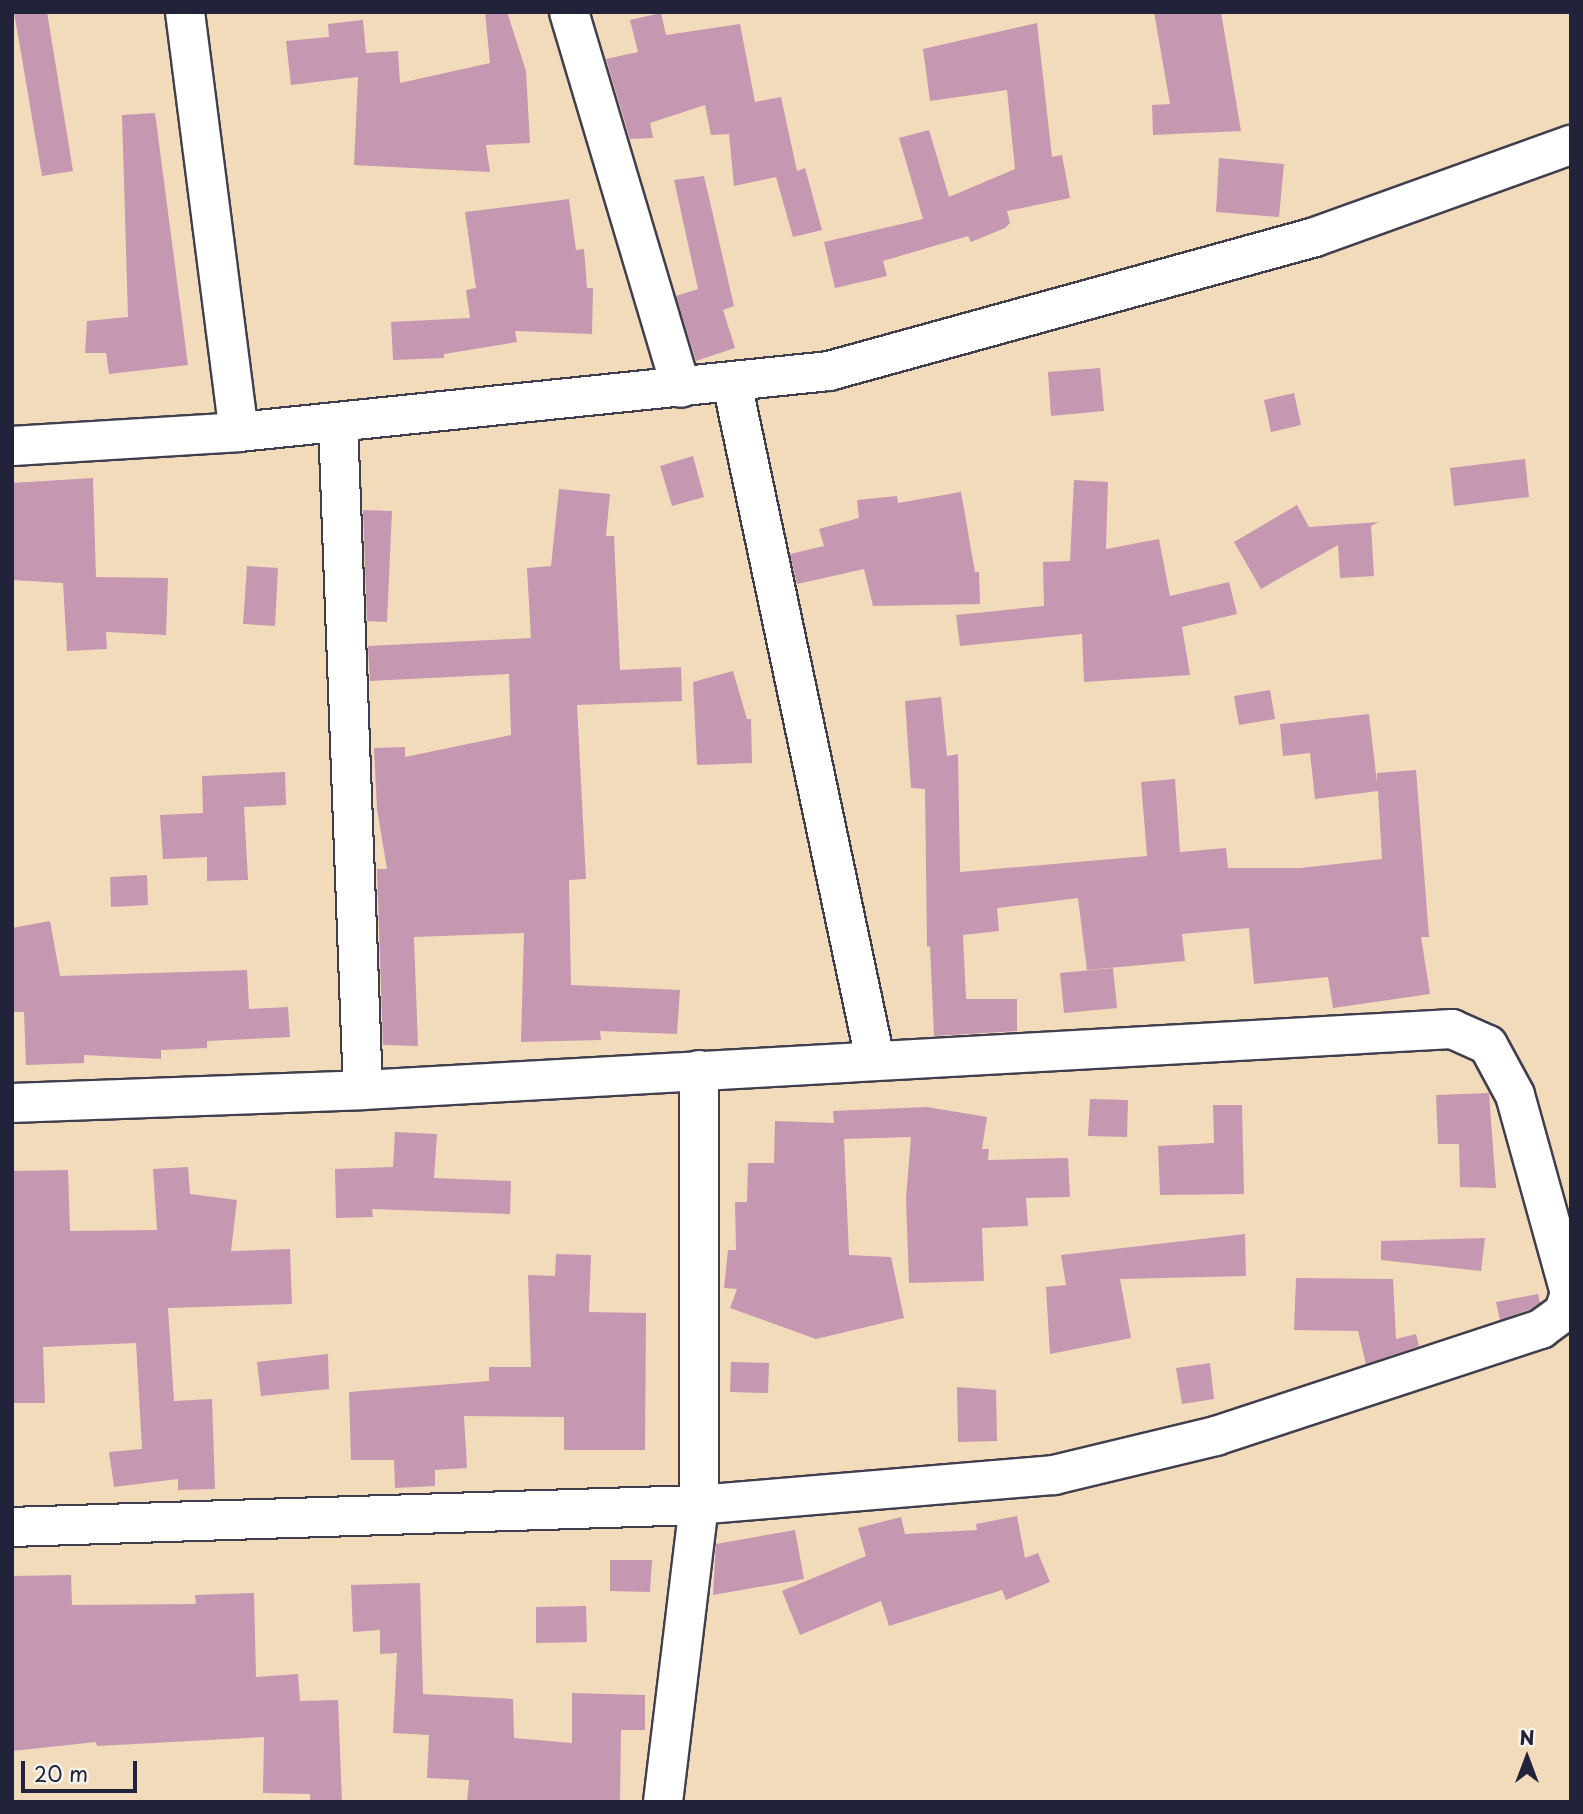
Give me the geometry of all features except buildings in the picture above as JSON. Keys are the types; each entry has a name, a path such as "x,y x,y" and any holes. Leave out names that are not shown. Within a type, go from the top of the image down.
{"street":[{"path":"185,12 239,432"},
{"path":"569,12 681,388"},
{"path":"12,446 239,432 829,371 1315,237 1571,145"},
{"path":"732,383 875,1059"},
{"path":"338,422 363,1090"},
{"path":"12,1103 363,1090 875,1059 1452,1030 1488,1045 1515,1095 1570,1293 1568,1316 1541,1329 1254,1424 1054,1475 699,1505 12,1527"},
{"path":"663,1802 699,1505 699,1070"}]}
